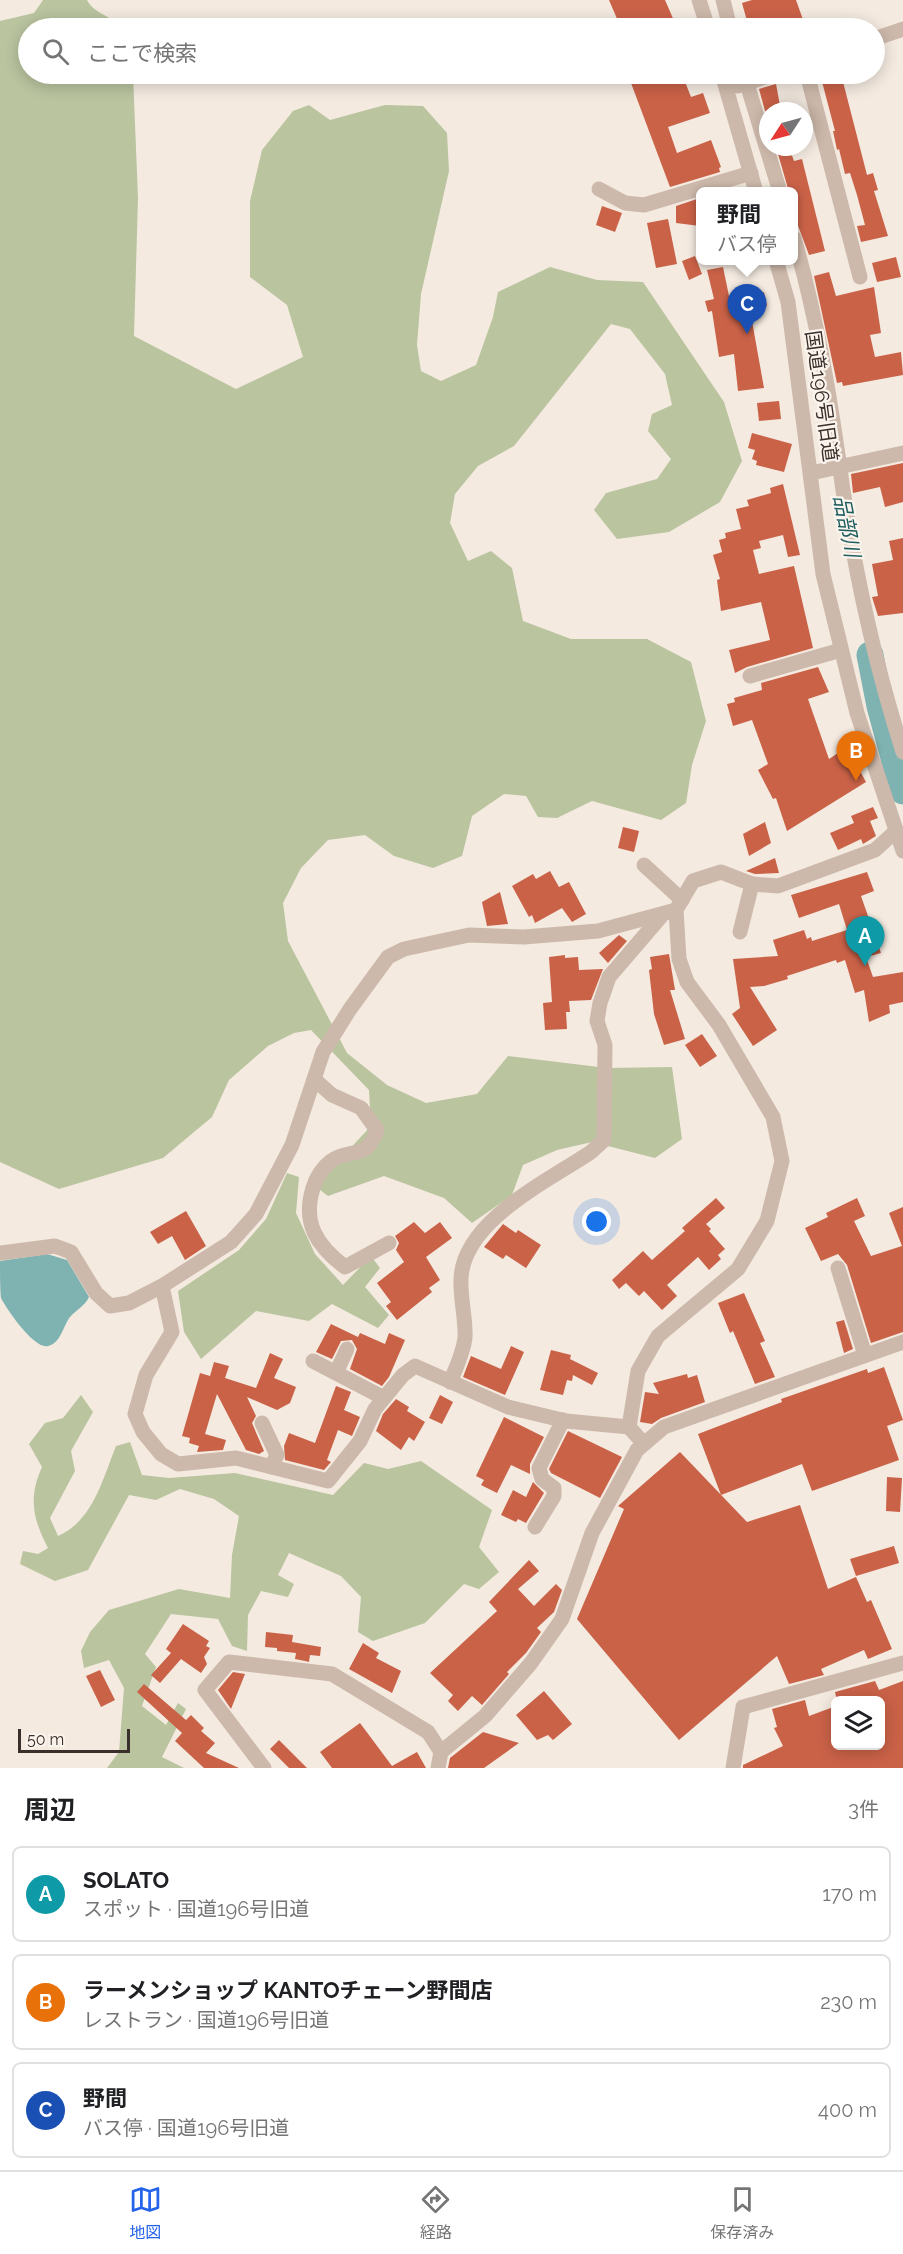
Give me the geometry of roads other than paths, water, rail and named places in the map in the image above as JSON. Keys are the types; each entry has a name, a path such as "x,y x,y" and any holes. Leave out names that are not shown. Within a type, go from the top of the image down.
{"street":[{"path":"699,0 705,18"},
{"path":"723,0 728,18"},
{"path":"885,35 903,29"},
{"path":"725,84 755,187"},
{"path":"727,90 736,84"},
{"path":"748,84 779,187"},
{"path":"810,84 860,277"},
{"path":"702,187 751,172"},
{"path":"599,189 625,203 644,205 696,189"},
{"path":"798,256 832,407 840,468 876,656 903,752"},
{"name":"国道196号旧道","path":"777,265 788,302 824,574 857,713 903,851"},
{"path":"811,473 903,453"},
{"path":"750,676 842,650"},
{"path":"450,1382 465,1337 460,1280 462,1263 473,1240 500,1213 591,1152 604,1140 605,1045 597,1021 600,1003 609,977 674,908 693,881 721,872 752,884 778,886 875,850 896,831"},
{"path":"629,1427 638,1371 658,1336 738,1269 767,1221 782,1161 773,1116 719,1025 687,981 679,959 674,908 644,865"},
{"path":"740,932 752,884"},
{"path":"0,1253 55,1246 71,1252 96,1293 110,1306 129,1303 162,1286 231,1242 256,1214 292,1145 323,1052 350,1009 388,957 404,950 469,935 524,937 598,931 674,908"},
{"path":"314,1079 332,1095 361,1108 377,1130 373,1141 353,1155 334,1159 315,1181 307,1212 314,1232 334,1258 345,1267 389,1243"},
{"path":"838,1268 865,1355"},
{"path":"162,1286 172,1332 146,1375 138,1394 135,1414 143,1432 161,1454 178,1464 236,1458 328,1481 360,1441 375,1409 403,1375 415,1366 508,1407 563,1420 629,1427 644,1444"},
{"path":"438,1768 441,1752 485,1716 531,1663 562,1619 592,1533 637,1450 664,1427 903,1342"},
{"path":"336,1372 347,1349"},
{"path":"313,1361 384,1398"},
{"path":"535,1527 554,1496 554,1488 542,1479 539,1468 563,1420"},
{"path":"262,1423 277,1455 272,1467"},
{"path":"264,1768 205,1690 229,1662 332,1674 428,1732 441,1752"},
{"path":"733,1768 743,1707 903,1663"}],"water":[{"path":"47,1254 67,1260 89,1297 83,1306 70,1317 56,1341 48,1346 42,1346 22,1328 1,1298 0,1261"}],"waterway":[{"name":"品部川","path":"870,655 880,706 903,791"}],"place":[{"name":"野間","path":"747,334"},
{"name":"ラーメンショップ KANTOチェーン野間店","path":"856,781"},
{"name":"SOLATO","path":"865,966"}]}
